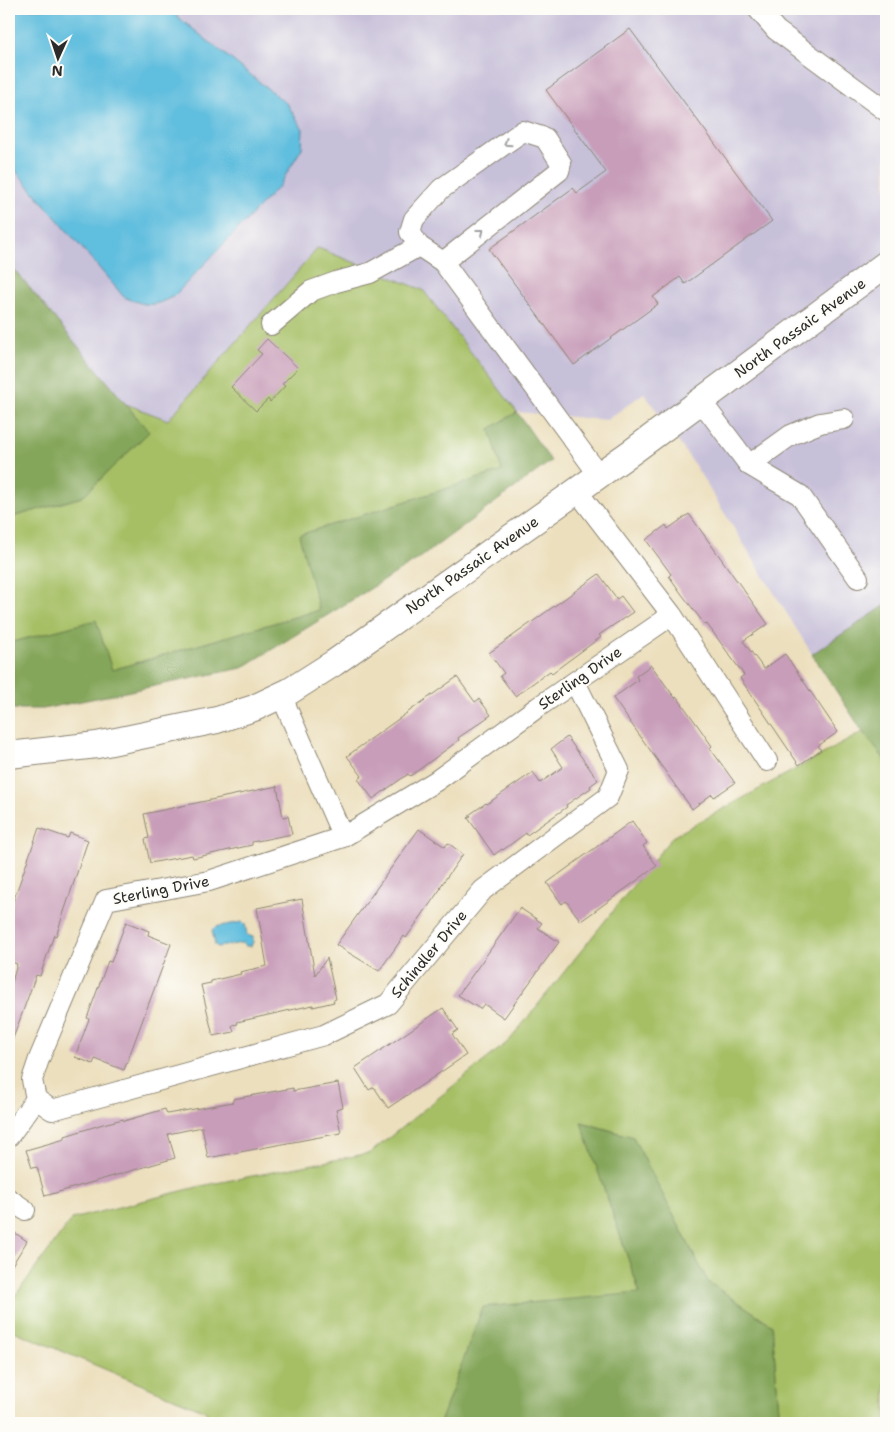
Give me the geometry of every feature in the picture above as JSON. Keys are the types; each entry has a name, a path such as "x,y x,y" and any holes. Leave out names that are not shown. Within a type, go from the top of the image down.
{"main road":[{"name":"North Passaic Avenue","path":"9,755 97,745 217,720 254,708 281,695 334,663 599,475 886,264"}],"street":[{"path":"758,9 776,30 886,111"},
{"path":"442,262 559,171 561,163 545,138 523,131 441,189 414,219 410,232 419,246 442,262 599,475"},
{"path":"270,325 311,291 336,282 370,274 419,246"},
{"path":"701,401 748,465 800,495 858,578"},
{"path":"748,465 791,435 820,424 844,419"},
{"path":"576,491 672,615 767,761"},
{"name":"Sterling Drive","path":"34,1089 50,1031 106,900 209,881 343,837 436,781 672,615"},
{"name":"Schindler Drive","path":"34,1089 52,1110 126,1088 324,1035 388,1004 483,890 608,797 619,770 575,682"},
{"path":"281,695 343,837"},
{"path":"9,1136 34,1089"}],"shaded area":[{"path":"9,9 886,9 886,605 812,654 694,464 644,393 607,420 517,412 423,290 318,248 168,420 126,404 9,263"}],"green space":[{"path":"318,248 423,290 517,412 490,429 502,471 300,535 319,610 112,670 96,621 9,643 9,518 82,497 149,432 126,404 168,420"},
{"path":"9,263 149,432 82,497 9,518"},
{"path":"517,412 551,461 420,558 242,668 43,709 9,709 9,643 96,620 112,670 319,610 299,535 502,471 490,429"},
{"path":"886,605 886,761 863,732 812,654"},
{"path":"863,732 886,761 886,1423 780,1423 772,1325 708,1282 633,1137 582,1122 640,1294 483,1307 440,1423 200,1423 207,1412 9,1329 9,1304 72,1219 201,1186 370,1153 509,1041 672,837"},
{"path":"581,1122 633,1137 708,1282 772,1325 780,1423 440,1423 483,1307 640,1293"}],"water":[{"path":"9,9 168,9 287,104 303,129 302,148 279,186 174,296 154,304 144,304 124,297 9,163"},
{"path":"242,922 245,924 247,935 253,937 251,946 246,946 242,943 218,947 215,945 212,930 215,927"}],"building":[{"path":"630,29 772,221 685,284 680,277 653,297 658,304 574,365 489,249 573,188 577,193 606,172 546,90"},
{"path":"267,339 298,368 282,384 285,386 270,402 268,399 256,411 231,387 262,354 257,350"},
{"path":"689,514 768,624 743,641 764,669 785,654 838,732 818,746 821,750 799,765 740,678 744,675 707,624 705,625 681,593 669,576 671,574 646,540 666,525 668,529"},
{"path":"599,574 617,599 621,596 633,612 599,635 601,637 552,673 550,671 515,696 500,676 504,673 489,653"},
{"path":"651,665 698,726 712,746 710,748 735,783 714,797 712,794 692,809 613,698 638,680 636,676"},
{"path":"457,677 475,702 479,699 491,715 458,738 459,740 420,769 410,776 408,774 373,799 358,779 362,776 347,756"},
{"path":"567,737 598,780 590,786 591,788 566,805 567,807 494,855 468,818 471,816 469,815 533,772 540,783 563,767 551,749"},
{"path":"277,786 283,817 288,816 292,834 252,842 252,845 193,858 192,855 150,863 145,839 149,838 144,814"},
{"path":"632,821 647,843 643,846 657,866 581,921 566,901 562,904 547,883"},
{"path":"39,828 68,838 70,833 88,840 56,936 54,935 40,976 36,975 11,1044 9,1044 9,993 17,964 9,961 9,913"},
{"path":"419,829 445,847 448,843 463,854 406,938 404,936 379,971 336,945"},
{"path":"302,899 315,975 327,958 336,999 333,1000 334,1002 313,1007 313,1005 237,1022 238,1024 232,1025 234,1032 213,1036 201,985 241,974 240,972 267,966 257,908"},
{"path":"520,908 542,923 538,928 559,942 504,1018 484,1004 480,1009 458,995"},
{"path":"126,922 149,931 148,935 171,944 124,1070 95,1059 93,1064 75,1057 108,961 111,962"},
{"path":"443,1008 458,1030 452,1034 466,1055 388,1108 374,1087 369,1090 355,1068"},
{"path":"338,1083 343,1107 336,1109 341,1133 208,1158 202,1127 168,1134 175,1158 45,1196 37,1167 32,1168 26,1150 65,1139 65,1136 103,1124 123,1119 124,1121 165,1109 167,1114 233,1102 233,1099 293,1088 293,1091"},
{"path":"9,1229 27,1241 9,1270"}]}
